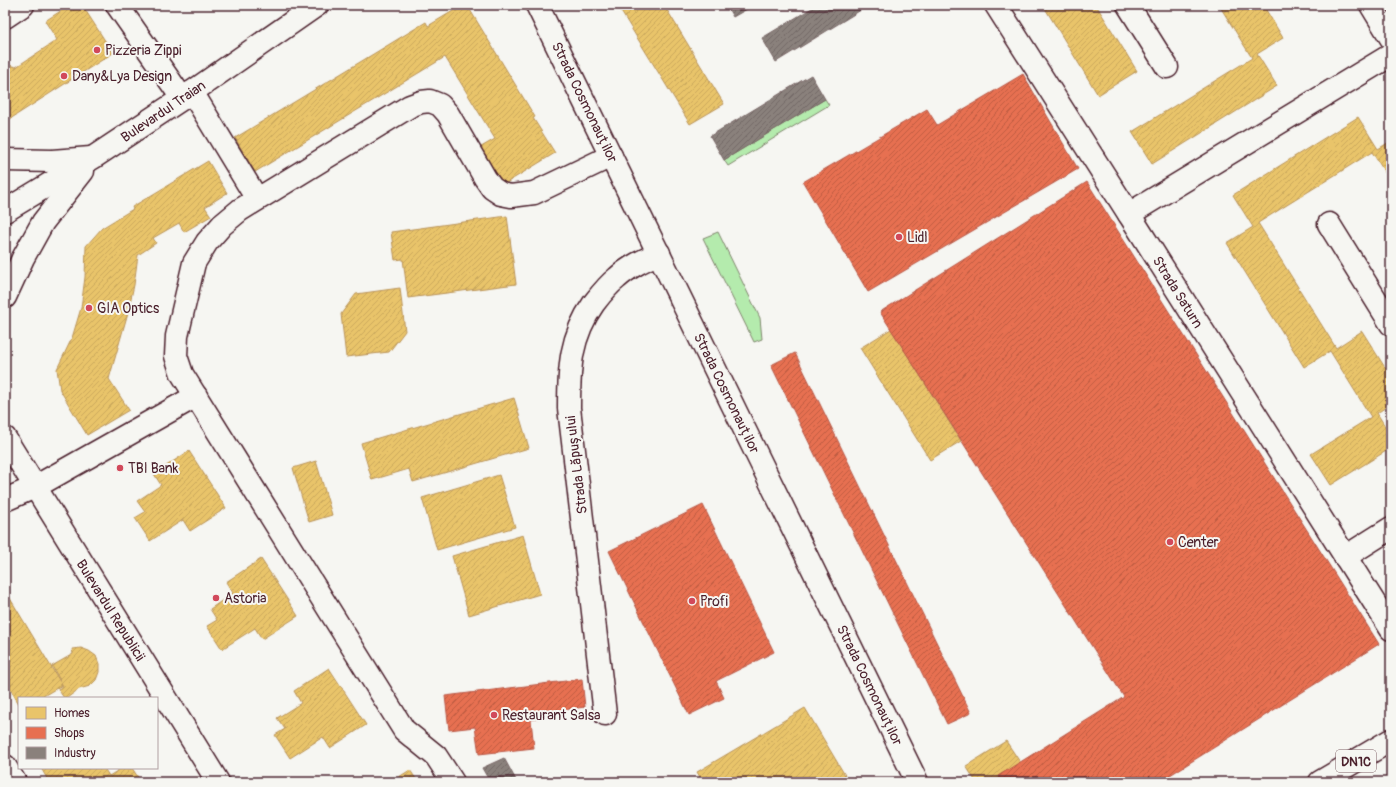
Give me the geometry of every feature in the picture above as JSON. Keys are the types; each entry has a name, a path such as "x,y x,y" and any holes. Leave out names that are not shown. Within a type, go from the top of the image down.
{"street":[{"path":"5,17 23,5"},
{"path":"117,5 187,95 258,199"},
{"name":"Bulevardul Traian","path":"5,211 94,158 317,5"},
{"name":"Strada Cosmonauților","path":"537,5 917,782"},
{"name":"Strada Saturn","path":"996,5 1391,629"},
{"path":"1128,5 1167,67"},
{"path":"1371,5 1391,38"},
{"path":"1129,214 1391,55"},
{"path":"453,782 436,756 404,730 182,374 176,356 177,336 194,263 207,242 222,225 240,210 410,106 421,102 430,101 440,105 448,114 485,178 492,188 501,194 511,196 534,193 611,156"},
{"path":"5,160 52,161 94,158"},
{"path":"5,297 23,258 43,222 94,158"},
{"path":"1329,224 1391,324"},
{"name":"Strada Lăpușului","path":"605,714 569,408 572,352 577,333 600,296 616,278 634,265 659,253"},
{"path":"5,500 35,487 196,396"},
{"name":"Bulevardul Republicii","path":"5,438 218,782"},
{"path":"1345,557 1391,528"},
{"name":"DN1C","path":"1320,782 1391,740"},
{"path":"5,766 14,782"}],"green space":[{"path":"825,99 829,105 728,166 724,160"},
{"path":"718,232 760,318 762,339 754,342 703,238"}],"building: Homes":[{"path":"70,5 82,5 113,53 10,119 5,117 5,64 16,67 57,40 45,21"},
{"path":"463,5 467,5 535,117 533,118 555,153 498,188 476,150 495,139 445,57 255,172 235,138 426,22 428,26"},
{"path":"617,5 664,5 724,104 690,124"},
{"path":"1043,5 1096,5 1137,71 1098,95"},
{"path":"1219,5 1263,5 1283,38 1257,54 1277,86 1152,164 1132,132 1252,58"},
{"path":"1358,117 1378,149 1391,141 1391,182 1372,152 1258,223 1336,348 1362,331 1391,377 1391,404 1377,413 1391,436 1391,448 1331,485 1311,454 1371,417 1330,351 1304,367 1227,243 1253,227 1233,195"},
{"path":"208,161 227,193 205,207 211,216 184,232 179,223 153,238 156,243 138,255 134,285 127,316 109,379 129,410 87,435 60,390 57,369 72,338 81,308 85,277 86,246 102,228 133,209 132,207"},
{"path":"507,216 516,284 408,298 403,259 395,260 391,232"},
{"path":"400,288 405,331 389,352 346,357 341,314 356,294"},
{"path":"891,329 961,441 930,460 860,348"},
{"path":"514,398 529,448 413,482 409,469 372,480 361,443"},
{"path":"189,451 226,508 190,531 183,520 150,541 135,518 145,512 137,501 161,485 154,474"},
{"path":"316,461 332,515 309,522 293,468"},
{"path":"499,475 515,527 437,550 422,498"},
{"path":"523,535 540,594 469,615 452,556"},
{"path":"261,559 298,616 262,639 255,628 222,649 207,626 217,620 210,609 233,593 226,582"},
{"path":"5,590 62,685 42,697 18,697 18,702 5,680"},
{"path":"81,648 96,656 99,664 99,672 96,680 90,686 79,689 68,697 63,697 58,689 63,686 52,666 73,654 72,649"},
{"path":"329,668 366,725 330,748 323,737 290,758 275,735 285,729 277,718 301,703 294,691"},
{"path":"805,708 849,782 778,782 775,778 769,782 703,782 697,772"},
{"path":"1006,741 1020,762 998,776 1001,782 976,782 966,766"},
{"path":"42,769 105,769 109,776 120,769 133,769 141,782 49,782"},
{"path":"410,770 418,782 391,782"}],"building: Shops":[{"name":"Lidl","path":"1023,74 1078,169 868,292 803,182 927,109 937,125"},
{"name":"Center","path":"1087,182 1379,644 1159,782 1001,782 998,776 1124,697 880,312"},
{"path":"795,353 971,713 947,724 771,365"},
{"name":"Profi","path":"703,505 774,652 716,681 724,698 689,715 609,551"},
{"name":"Restaurant Salsa","path":"582,679 585,707 541,713 541,718 531,720 534,748 479,754 475,727 449,730 445,696"}],"building: Industry":[{"path":"726,5 754,5 733,17"},
{"path":"817,5 869,5 776,62 762,38"},
{"path":"811,75 825,99 724,160 710,136"},
{"path":"504,758 517,782 490,782 482,768"}],"place":[{"name":"Pizzeria Zippi","path":"97,50"},
{"name":"Dany&Lya Design","path":"64,76"},
{"name":"Lidl","path":"899,237"},
{"name":"GIA Optics","path":"89,308"},
{"name":"TBI Bank","path":"120,468"},
{"name":"Center","path":"1170,542"},
{"name":"Astoria","path":"216,598"},
{"name":"Profi","path":"692,601"},
{"name":"Restaurant Salsa","path":"494,715"}]}
